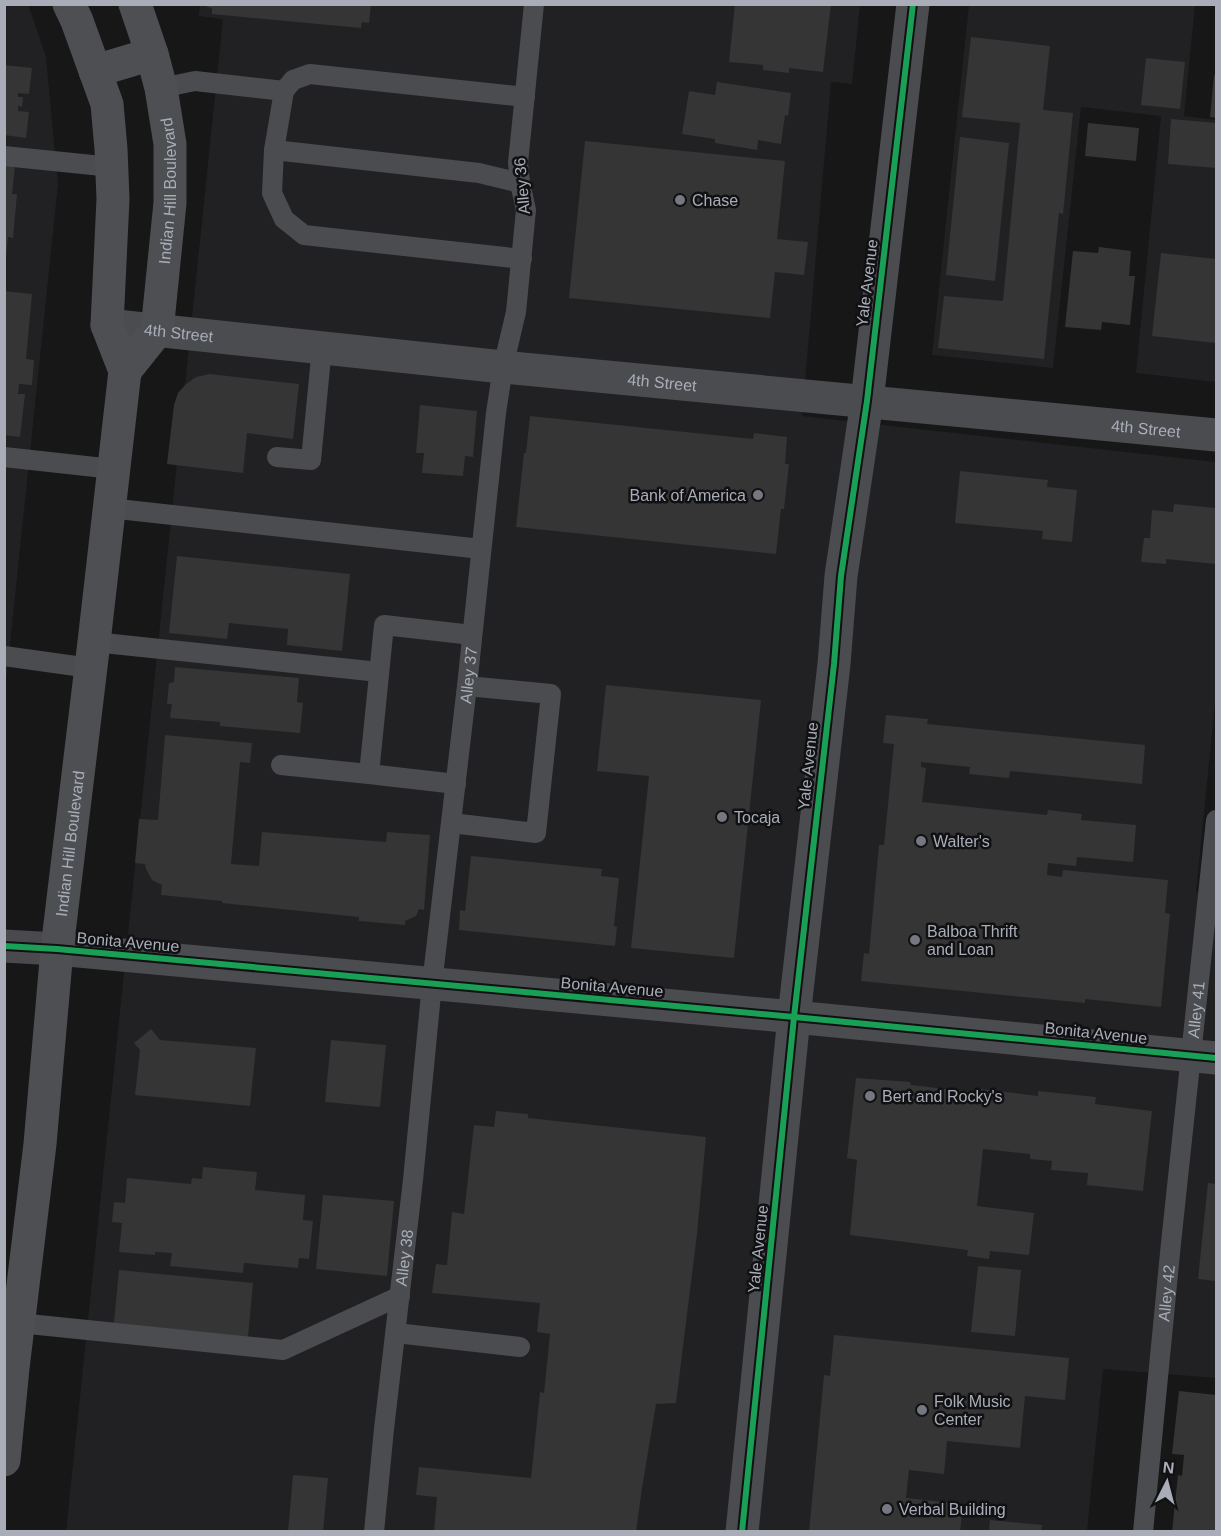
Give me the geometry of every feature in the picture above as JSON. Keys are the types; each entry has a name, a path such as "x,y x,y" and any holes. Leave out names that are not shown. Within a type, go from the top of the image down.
{"main road":[{"name":"Indian Hill Boulevard","path":"4,1460 40,1144 57,949 124,371 107,325 113,199 107,104 69,4"},
{"name":"Indian Hill Boulevard","path":"135,4 161,88 170,144 170,203 157,331"},
{"path":"95,71 152,54"},
{"path":"124,371 157,331"},
{"name":"Bonita Avenue","path":"4,946 57,949"}],"street":[{"name":"Yale Avenue","path":"742,1532 794,1017 834,664 841,576 867,401 913,4"},
{"name":"4th Street","path":"107,325 1216,435"},
{"name":"Bonita Avenue","path":"57,949 1204,1057"}],"lane":[{"name":"Alley 36","path":"503,366 516,312 522,260 526,210 518,163 534,4"},
{"path":"522,260 304,235 284,219 272,193 274,150 284,91 293,80 310,74 525,97"},
{"path":"161,88 195,81 284,91"},
{"path":"274,150 479,172 520,183"},
{"path":"4,156 112,167"},
{"path":"277,457 311,460 322,348"},
{"name":"Alley 37","path":"432,984 503,366"},
{"path":"4,457 113,469"},
{"path":"109,508 481,549"},
{"path":"369,774 384,625 472,634"},
{"path":"4,656 92,655 379,672"},
{"path":"451,823 536,833 551,694 467,686"},
{"path":"281,765 456,784"},
{"name":"Alley 41","path":"1204,1057 1216,820"},
{"name":"Alley 38","path":"374,1532 432,984"},
{"name":"Alley 42","path":"1143,1532 1173,1232 1204,1057"},
{"path":"19,1323 283,1350 400,1296"},
{"path":"396,1333 520,1347"}],"shaded area":[{"path":"28,4 46,57 58,184 5,692 4,5"},
{"path":"200,5 860,5 852,84 831,82 802,416 1216,462 1216,693 1196,892 1216,895 1216,1378 1103,1369 1087,1531 66,1532 223,19 199,16"},
{"path":"969,5 1195,5 1184,116 1216,120 1216,382 1136,373 1161,116 1081,107 1053,368 932,355"}],"building":[{"path":"207,4 371,4 369,23 362,22 361,28 212,14 212,8 207,7"},
{"path":"735,4 831,4 823,72 789,68 789,73 763,70 763,65 729,62"},
{"path":"971,37 1050,46 1043,110 1073,113 1063,214 1059,213 1044,359 938,348 944,296 1003,301 1020,123 962,117"},
{"path":"1146,58 1185,62 1180,109 1141,105"},
{"path":"4,65 32,68 29,94 18,93 18,97 23,97 22,107 18,106 18,111 29,112 26,138 4,135"},
{"path":"1214,75 1216,76 1216,118 1210,117"},
{"path":"717,82 791,93 781,144 758,140 757,150 715,143 715,139 682,134 689,91 715,95"},
{"path":"1171,119 1216,123 1216,168 1168,164"},
{"path":"1088,123 1139,128 1136,161 1085,156"},
{"path":"960,137 1009,143 995,281 946,275"},
{"name":"Chase","path":"585,141 785,161 777,239 808,242 804,275 775,272 770,318 569,298"},
{"path":"4,165 15,166 12,194 17,194 13,238 8,237 6,257 4,257"},
{"path":"1099,247 1131,251 1129,276 1135,276 1130,325 1102,322 1101,330 1065,327 1073,251 1098,253"},
{"path":"1161,253 1216,259 1216,343 1152,336"},
{"path":"4,291 32,294 26,359 34,360 32,385 19,384 18,394 25,394 20,437 4,435"},
{"path":"210,374 299,384 293,439 247,433 243,473 167,464 174,405 178,393 196,377"},
{"path":"420,405 477,411 473,457 465,456 463,476 422,473 424,453 416,453"},
{"path":"530,416 753,439 754,433 787,437 785,464 789,464 776,554 516,527"},
{"path":"960,471 1048,480 1047,487 1077,490 1072,542 1042,539 1043,531 955,523"},
{"path":"1174,504 1216,508 1216,564 1166,559 1166,564 1141,562 1144,538 1150,538 1152,510 1173,512"},
{"path":"177,556 350,574 342,651 287,645 288,629 229,623 227,639 169,633"},
{"path":"175,667 299,678 297,702 303,703 300,733 220,726 220,722 170,718 172,704 167,704 169,683 174,682"},
{"path":"606,685 761,700 734,958 631,948 649,776 597,771"},
{"path":"886,715 928,719 927,724 1145,745 1142,784 1010,771 1009,778 969,774 970,767 921,762 921,767 926,768 922,802 1047,815 1048,810 1082,814 1081,820 1136,825 1133,862 1077,857 1076,866 1048,863 1047,875 1062,877 1063,870 1168,880 1165,913 1170,914 1161,1007 1085,999 1085,1003 861,981 864,953 869,954 879,845 884,845 894,744 883,743"},
{"path":"165,735 252,743 250,763 240,762 231,864 259,866 262,832 386,842 387,832 430,835 424,910 419,909 416,916 405,921 405,925 359,921 359,917 161,895 162,885 152,880 145,864 135,863 139,819 158,820"},
{"path":"471,856 602,869 601,876 619,878 614,926 617,927 615,946 459,930 460,910 465,911"},
{"path":"151,1029 160,1040 256,1048 250,1106 135,1095 140,1050 134,1043"},
{"path":"331,1040 386,1045 380,1107 325,1102"},
{"path":"856,1078 910,1082 911,1085 981,1093 981,1089 1038,1096 1038,1091 1096,1097 1095,1104 1152,1111 1143,1191 1087,1185 1088,1173 1051,1170 1052,1161 1030,1159 1030,1154 983,1149 977,1206 1034,1213 1029,1255 990,1251 989,1259 967,1256 968,1250 850,1235 857,1160 847,1158"},
{"path":"496,1111 528,1114 528,1118 706,1137 697,1234 676,1403 656,1404 636,1532 434,1532 437,1497 416,1495 419,1467 531,1478 540,1392 544,1393 550,1334 537,1332 540,1303 432,1293 436,1264 447,1265 452,1212 464,1214 474,1125 494,1127"},
{"path":"203,1167 257,1172 255,1190 305,1195 303,1220 313,1221 309,1259 299,1258 298,1268 244,1263 243,1273 170,1266 172,1253 155,1252 155,1255 119,1252 122,1223 112,1222 114,1202 125,1203 127,1178 191,1184 192,1178 202,1179"},
{"path":"1208,1183 1216,1184 1216,1281 1198,1279"},
{"path":"323,1195 394,1201 387,1276 316,1269"},
{"path":"978,1266 1021,1270 1015,1336 971,1332"},
{"path":"119,1270 253,1283 248,1337 114,1323"},
{"path":"834,1335 1069,1358 1065,1400 1025,1396 1020,1448 947,1441 944,1474 909,1470 906,1498 963,1504 960,1532 809,1532 824,1375 830,1376"},
{"path":"1179,1391 1216,1395 1216,1532 1172,1532 1178,1475 1182,1476 1184,1455 1172,1454"},
{"path":"293,1475 328,1478 323,1532 288,1532"},
{"path":"990,1520 1042,1525 1041,1532 989,1532"}],"cycle path":[{"path":"742,1532 794,1017 834,664 841,576 867,401 913,4"},
{"path":"4,946 794,1017 1216,1058"}],"place":[{"name":"Chase","path":"680,200"},
{"name":"Bank of America","path":"758,495"},
{"name":"Tocaja","path":"722,817"},
{"name":"Walter's","path":"921,841"},
{"name":"Balboa Thrift and Loan","path":"915,940"},
{"name":"Bert and Rocky's","path":"870,1096"},
{"name":"Folk Music Center","path":"922,1410"},
{"name":"Verbal Building","path":"887,1509"}]}
